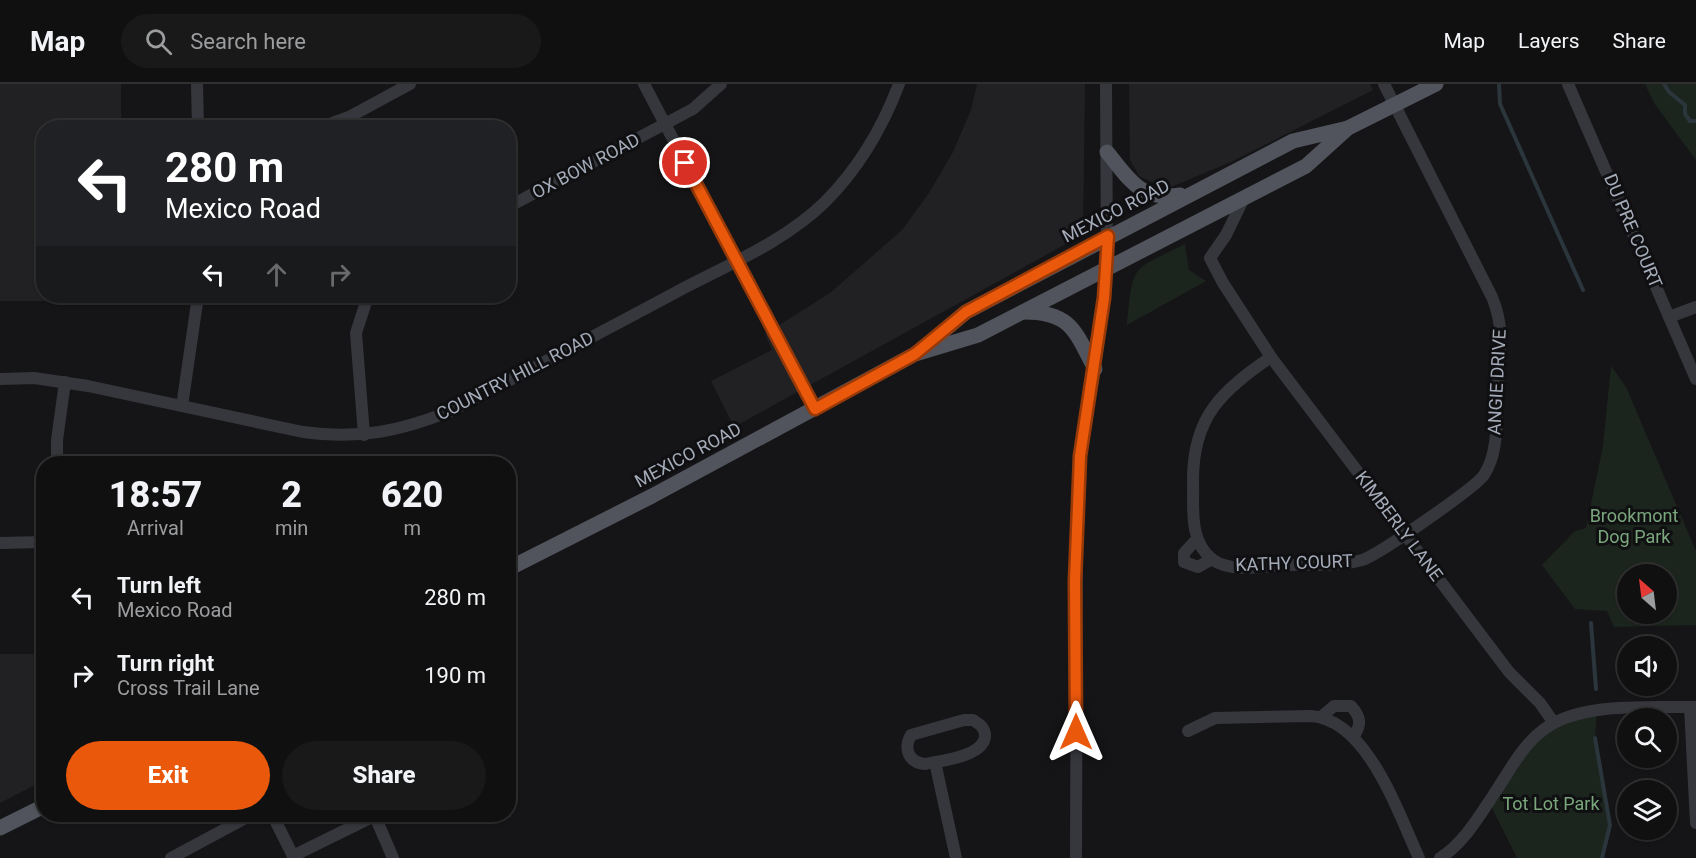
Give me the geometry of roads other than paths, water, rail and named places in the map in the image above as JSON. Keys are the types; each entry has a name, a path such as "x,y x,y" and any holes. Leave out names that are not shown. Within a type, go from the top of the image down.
{"main road":[{"name":"MEXICO ROAD","path":"516,565 815,409 915,354 966,312 1108,236 1293,141 1348,128 1436,84"},
{"name":"MEXICO ROAD","path":"915,354 978,335 1107,267 1243,200 1306,166 1348,128"},
{"path":"1107,152 1138,188 1151,195 1164,198 1192,193"},
{"path":"1021,312 1044,312 1057,315 1069,324 1095,369"},
{"path":"0,828 36,810"}],"street":[{"path":"197,84 198,120"},
{"path":"341,120 410,84"},
{"path":"644,84 815,409"},
{"name":"OX BOW ROAD","path":"516,203 693,109 722,84"},
{"name":"COUNTRY HILL ROAD","path":"0,379 65,382 303,432 337,436 364,435 423,422 453,410 737,260 803,221 845,180 881,128 899,84"},
{"path":"1076,858 1077,515 1080,456 1095,369 1107,267 1106,84"},
{"name":"ANGIE DRIVE","path":"1384,84 1492,297 1502,328 1494,446 1484,476 1405,534"},
{"name":"DU PRE COURT","path":"1568,84 1696,380"},
{"name":"KIMBERLY LANE","path":"1243,200 1226,235 1210,258 1223,283 1271,357 1509,672 1540,704 1554,723"},
{"path":"182,406 197,303"},
{"path":"364,435 356,333 366,303"},
{"path":"1669,317 1696,307"},
{"path":"1197,539 1194,523 1193,470 1200,428 1212,408 1228,389 1271,357"},
{"path":"58,456 65,382"},
{"name":"KATHY COURT","path":"1212,559 1198,567 1184,562 1184,553 1197,539 1212,559 1235,567 1359,561 1387,549 1405,534"},
{"path":"0,543 36,542"},
{"path":"1321,717 1334,706 1351,706 1360,720 1359,728 1353,737"},
{"path":"1440,858 1467,833 1519,755 1534,737 1554,723 1576,714 1599,710 1693,707 1696,823"},
{"path":"1188,731 1206,720 1221,717 1321,717 1353,737 1371,758 1419,858"},
{"path":"964,720 980,724 986,737 983,746 973,752 935,762 918,763 911,758 906,747 911,735 964,720"},
{"path":"935,762 956,858"},
{"path":"171,858 238,822"},
{"path":"276,822 293,857 360,822"},
{"path":"377,822 393,858"}],"waterway":[{"path":"1499,84 1500,104 1583,290"},
{"path":"1664,84 1669,92 1685,105 1685,114 1690,121 1696,121"},
{"path":"1591,623 1596,689"},
{"path":"1595,738 1610,825 1602,858"}],"park label":[{"name":"Brookmont Dog Park","path":"1634,526"},
{"name":"Tot Lot Park","path":"1551,804"}]}
